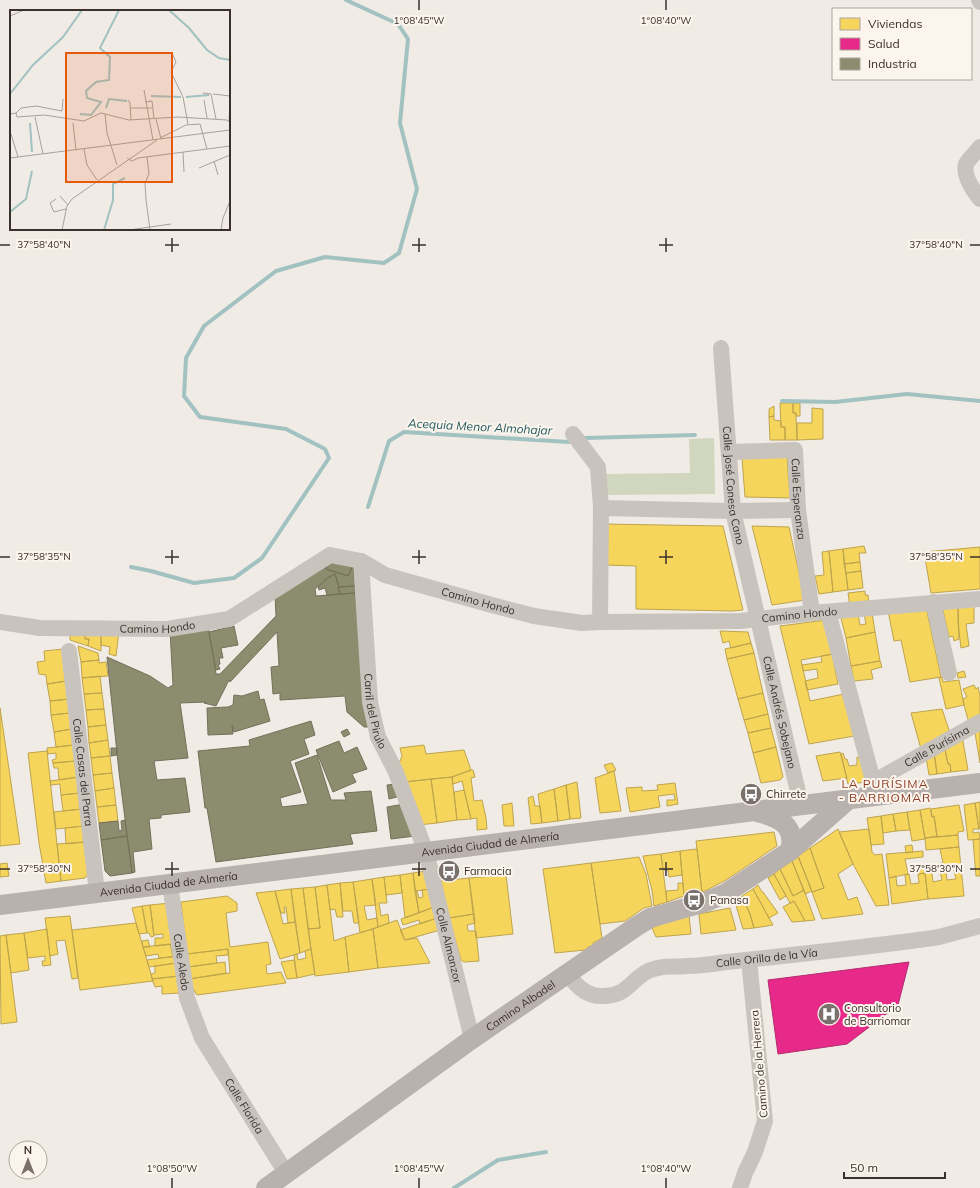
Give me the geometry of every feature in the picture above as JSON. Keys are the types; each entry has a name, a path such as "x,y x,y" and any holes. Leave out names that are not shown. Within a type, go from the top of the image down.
{"main road":[{"name":"Avenida Ciudad de Almería","path":"0,905 849,799 875,789 980,783"},
{"path":"714,816 712,802 777,795 801,805"},
{"name":"Camino Albadel","path":"266,1188 472,1039 644,921 716,898 738,886 790,851 849,799"},
{"path":"753,811 768,814 789,828 792,840 790,851"}],"street":[{"path":"980,147 966,164 967,175 972,189 980,199"},
{"name":"Calle José Conesa Cano","path":"721,348 733,511 758,620"},
{"path":"574,434 598,467 601,508 600,622"},
{"name":"Calle Esperanza","path":"729,452 795,450 798,510 820,612 875,789"},
{"path":"601,508 733,511 798,510"},
{"name":"Camino Hondo","path":"0,622 40,628 167,629 229,619 330,555 361,561 385,575 488,604 534,616 582,623 758,620 820,612 980,599"},
{"name":"Carril del Pirulo","path":"361,561 370,702 374,723 378,737 395,770 426,852"},
{"path":"933,602 949,673"},
{"name":"Calle Andrés Sobejano","path":"758,620 801,805"},
{"name":"Calle Casas del Parra","path":"69,651 97,893"},
{"name":"Calle Purísima","path":"875,789 980,722"},
{"name":"Calle Almanzor","path":"426,852 472,1039"},
{"name":"Calle Aledo","path":"170,884 187,998 202,1038"},
{"name":"Calle Orilla de la Vía","path":"568,974 573,981 590,995 610,996 619,994 648,972 665,967 698,966 926,939 980,926"},
{"name":"Camino de la Herrera","path":"740,1188 745,1173 756,1152 765,1121 749,960"},
{"name":"Calle Florida","path":"202,1038 286,1173"}],"green space":[{"path":"714,438 715,494 605,495 604,474 690,473 689,439"}],"building: Viviendas":[{"path":"780,403 793,403 793,413 796,413 797,440 785,440 785,427 781,427"},
{"path":"793,403 800,403 800,416 796,416 796,413 793,413"},
{"path":"774,406 774,416 769,417 769,409"},
{"path":"812,408 823,409 823,439 797,440 797,423 812,423"},
{"path":"774,416 774,420 781,421 781,427 785,427 785,440 770,440 769,417"},
{"path":"787,457 790,498 745,497 742,458"},
{"path":"603,524 723,526 743,610 636,609 636,566 605,565"},
{"path":"752,526 789,527 805,600 772,605"},
{"path":"864,546 866,553 859,553 860,562 844,564 843,549"},
{"path":"980,547 980,589 931,593 924,552"},
{"path":"843,549 848,590 833,592 829,551"},
{"path":"829,551 833,592 819,594 815,576 824,575 822,552"},
{"path":"860,562 861,571 846,573 844,564"},
{"path":"861,571 863,588 848,590 846,573"},
{"path":"865,591 865,595 868,595 869,604 850,607 848,593"},
{"path":"958,605 974,605 974,623 966,624 969,646 961,648 958,624"},
{"path":"958,605 959,639 954,641 953,636 949,637 942,606"},
{"path":"926,607 941,677 910,682 901,640 894,641 888,611"},
{"path":"872,612 875,632 846,638 841,618 858,614 860,625 866,624 864,613"},
{"path":"826,620 834,654 801,660 810,701 844,694 854,736 809,744 780,626"},
{"path":"70,630 85,630 85,639 89,639 88,646 70,640"},
{"path":"85,630 101,631 101,651 88,646 89,639 85,639"},
{"path":"101,631 119,631 116,656 109,654 110,647 101,645"},
{"path":"720,631 748,632 751,643 731,648 729,641 723,643"},
{"path":"875,632 880,661 851,666 846,638"},
{"path":"751,643 754,653 727,659 725,649"},
{"path":"78,646 98,653 99,660 81,662"},
{"path":"63,649 66,681 47,684 46,675 39,674 37,662 45,661 44,651"},
{"path":"754,653 763,693 738,699 727,659"},
{"path":"832,654 838,684 807,690 805,681 818,678 817,669 803,671 802,665 822,662 821,656"},
{"path":"99,660 99,663 106,662 108,676 82,678 81,662"},
{"path":"880,661 882,667 871,670 873,679 854,681 851,666"},
{"path":"964,671 966,677 958,678 957,673"},
{"path":"100,676 102,693 84,694 82,678"},
{"path":"941,677 943,682 959,680 964,705 946,709 939,678"},
{"path":"66,681 69,699 50,701 47,684"},
{"path":"974,685 976,689 978,687 980,696 980,717 969,723 963,699 967,697 963,689"},
{"path":"102,693 104,709 86,710 84,694"},
{"path":"763,693 768,714 744,720 738,699"},
{"path":"69,699 70,713 51,715 50,701"},
{"path":"0,708 20,844 0,846"},
{"path":"104,709 106,725 88,727 86,710"},
{"path":"942,709 950,733 921,749 911,713"},
{"path":"70,713 72,729 54,732 51,715"},
{"path":"768,714 771,728 748,733 744,720"},
{"path":"106,725 108,740 89,743 88,727"},
{"path":"771,728 776,747 753,753 748,733"},
{"path":"72,729 74,745 56,747 54,732"},
{"path":"980,730 980,763 975,733"},
{"path":"962,736 968,770 951,772 944,745"},
{"path":"108,740 110,756 91,758 89,743"},
{"path":"74,745 76,761 53,763 52,760 56,759 56,753 48,754 47,748"},
{"path":"424,745 426,754 464,750 471,770 452,777 404,782 398,766 402,756 400,748"},
{"path":"944,745 951,772 937,774 934,752"},
{"path":"776,747 783,777 780,780 761,783 753,753"},
{"path":"47,751 61,881 46,883 39,843 28,753"},
{"path":"840,752 847,778 823,781 816,756"},
{"path":"934,752 937,774 929,775 926,757"},
{"path":"843,753 849,766 857,765 857,757 863,757 868,782 848,784 841,754"},
{"path":"110,756 112,773 93,775 91,758"},
{"path":"76,761 78,777 59,780 58,768 54,768 53,763"},
{"path":"612,763 616,770 608,773 604,765"},
{"path":"473,770 475,777 471,778 474,801 482,800 487,829 477,830 477,818 471,819 462,781 453,784 452,777"},
{"path":"614,771 621,811 600,813 595,778"},
{"path":"112,773 114,788 95,791 93,775"},
{"path":"78,777 80,793 61,795 60,784 51,785 50,781"},
{"path":"452,777 457,820 437,823 431,779"},
{"path":"431,779 437,823 418,825 404,782"},
{"path":"577,782 581,818 570,819 566,785"},
{"path":"675,783 678,804 667,806 667,800 675,800 674,794 658,796 660,807 630,812 626,788 642,787 642,791 658,790 657,785"},
{"path":"566,785 570,819 558,821 554,789"},
{"path":"114,788 116,805 97,807 95,791"},
{"path":"554,789 558,821 542,823 538,794"},
{"path":"464,790 471,819 457,820 454,792"},
{"path":"80,793 82,809 63,811 61,795"},
{"path":"533,796 535,806 540,806 542,823 531,824 528,798"},
{"path":"980,802 980,829 979,829 975,803"},
{"path":"512,803 514,826 504,826 502,805"},
{"path":"975,803 979,829 973,829 973,833 979,832 980,839 968,840 964,805"},
{"path":"116,805 118,821 99,823 97,807"},
{"path":"959,805 964,831 958,832 958,835 937,837 934,816 932,817 931,809"},
{"path":"930,808 932,817 934,816 937,836 925,838 920,810"},
{"path":"82,809 84,826 56,829 54,812"},
{"path":"920,810 925,839 912,841 907,812"},
{"path":"907,812 910,830 896,831 893,814"},
{"path":"893,814 896,831 883,833 881,816"},
{"path":"881,816 884,844 871,845 867,818"},
{"path":"84,826 85,842 66,844 65,828"},
{"path":"838,829 853,864 838,874 848,900 857,897 863,914 822,919 812,892 824,888 810,848"},
{"path":"869,829 872,852 875,855 882,854 889,905 876,906 853,864 839,832"},
{"path":"774,832 777,846 726,880 702,892 696,841"},
{"path":"958,835 959,847 926,850 925,838"},
{"path":"980,839 980,876 976,876 973,840"},
{"path":"85,842 89,873 85,878 61,881 57,844"},
{"path":"912,845 913,852 906,853 905,846"},
{"path":"959,847 961,868 925,873 925,866 943,863 940,849"},
{"path":"810,848 824,888 812,892 798,856"},
{"path":"697,849 702,892 684,896 680,851"},
{"path":"680,851 682,875 669,877 668,870 663,870 661,854"},
{"path":"923,851 923,857 905,859 908,874 889,878 886,854"},
{"path":"661,854 667,902 654,906 652,890 643,856"},
{"path":"798,856 812,891 805,894 792,861"},
{"path":"639,857 646,874 652,906 644,908 625,921 600,924 591,863"},
{"path":"792,861 804,890 793,896 780,869"},
{"path":"7,863 9,876 0,877 0,864"},
{"path":"591,863 602,938 593,943 594,946 588,947 585,950 555,953 543,869"},
{"path":"925,866 925,873 918,874 918,867"},
{"path":"961,868 964,896 928,899 925,873 932,873 933,882 942,880 940,871 946,871 947,880 956,879 954,870"},
{"path":"780,869 793,896 804,890 815,920 805,921 794,901 790,903 774,874"},
{"path":"426,871 430,889 415,891 413,873"},
{"path":"413,873 419,913 405,918 400,875"},
{"path":"925,873 928,899 892,904 889,878 896,876 897,886 906,885 905,875 909,874 911,884 919,883 918,874"},
{"path":"774,874 786,896 780,900 768,878"},
{"path":"400,875 402,893 386,895 384,877"},
{"path":"506,875 513,934 476,938 469,878"},
{"path":"384,877 387,903 379,903 381,916 388,914 389,923 378,927 372,879"},
{"path":"469,878 474,914 449,918 441,881"},
{"path":"372,879 376,905 364,906 367,920 377,918 378,927 360,933 353,882"},
{"path":"353,882 359,923 354,923 352,911 343,911 340,883"},
{"path":"340,883 343,917 337,917 335,909 330,910 327,885"},
{"path":"678,883 683,883 684,896 667,902 666,891 678,890"},
{"path":"327,885 334,941 345,937 349,972 315,976 308,929 320,928 315,887"},
{"path":"758,885 778,913 769,918 753,889"},
{"path":"315,887 320,928 308,929 303,888"},
{"path":"303,888 311,949 300,953 291,889"},
{"path":"291,889 295,922 288,923 286,907 284,907 285,913 281,913 275,891"},
{"path":"430,889 434,907 419,913 415,891 417,891 419,898 423,897 422,890"},
{"path":"753,889 773,925 754,928 742,896"},
{"path":"275,891 283,924 295,922 300,953 280,959 256,893"},
{"path":"227,896 237,903 237,911 226,913 230,947 268,942 271,964 266,965 267,974 281,972 286,983 197,995 190,984 189,979 230,973 228,949 187,954 181,902"},
{"path":"742,896 754,928 743,929 735,902"},
{"path":"794,901 805,921 792,922 783,907"},
{"path":"170,903 175,944 155,946 155,938 163,938 163,934 154,935 150,905"},
{"path":"150,905 154,936 151,937 149,933 147,933 142,906"},
{"path":"142,906 147,933 139,934 132,908"},
{"path":"434,907 437,918 420,924 419,920 403,925 401,919"},
{"path":"730,908 736,930 701,934 699,914"},
{"path":"474,914 475,923 467,925 468,931 476,931 479,961 464,962 461,960 449,918"},
{"path":"70,916 78,978 72,979 65,940 56,941 58,954 50,956 45,918"},
{"path":"689,916 691,934 656,937 652,928 663,923"},
{"path":"437,918 440,930 405,940 400,930"},
{"path":"397,920 405,940 417,938 430,963 378,968 373,929"},
{"path":"136,923 153,981 80,990 72,930"},
{"path":"47,929 51,965 43,966 42,961 45,961 45,956 28,958 24,933"},
{"path":"373,929 378,968 349,972 345,937"},
{"path":"24,933 29,970 11,973 6,935"},
{"path":"6,935 17,1022 1,1024 0,936"},
{"path":"148,940 150,947 143,947 142,941"},
{"path":"170,944 173,957 159,958 158,954 146,956 143,947"},
{"path":"228,949 228,955 216,956 217,963 188,967 187,954"},
{"path":"311,949 315,974 297,978 294,955 297,954 298,960 306,958 305,951"},
{"path":"176,956 177,963 149,967 147,960"},
{"path":"294,960 297,978 287,979 281,962"},
{"path":"225,962 226,973 189,979 188,967"},
{"path":"177,963 179,976 152,979 151,974 155,973 155,966"},
{"path":"179,976 180,993 162,994 162,986 155,987 152,979"}],"building: Salud":[{"name":"Consultorio de Barriomar","path":"909,962 898,1005 847,1044 778,1054 768,980"}],"building: Industria":[{"path":"337,560 353,565 348,576 326,569 326,565"},
{"path":"326,565 326,569 348,576 353,565 355,586 339,587 335,574 315,589 316,596 355,593 369,727 364,727 347,712 345,696 280,700 280,693 273,694 271,667 279,666 277,632 230,682 229,680 216,706 204,703 206,702 180,703 188,758 154,761 157,780 185,778 190,812 161,815 161,818 149,819 152,849 133,852 135,872 132,873 119,772 107,657 150,676 168,688 173,685 170,630 208,626 216,674 220,674 276,616 275,595"},
{"path":"335,574 340,594 327,595 325,588 319,590 318,587 329,577"},
{"path":"355,586 355,593 340,594 338,587"},
{"path":"234,626 238,645 221,648 223,658 219,658 220,664 218,665 220,669 216,670 209,632"},
{"path":"258,691 260,700 264,699 270,721 234,732 232,725 233,734 208,735 207,708 228,707 233,705 234,695 242,696"},
{"path":"311,721 315,735 304,739 309,754 290,761 301,792 280,798 282,807 308,804 295,763 317,755 331,800 346,800 344,793 371,791 377,831 350,834 353,844 216,862 207,808 205,808 198,751 250,746 249,740"},
{"path":"347,729 350,734 344,737 341,732"},
{"path":"339,741 344,753 357,747 367,769 352,774 356,782 333,792 316,750"},
{"path":"111,748 117,748 117,755 111,756"},
{"path":"396,784 397,797 389,799 387,785"},
{"path":"404,804 415,836 391,839 387,807"},
{"path":"125,820 127,836 101,840 99,823 118,821 119,831 122,830 121,821"},
{"path":"127,836 132,873 110,876 105,871 101,840"}],"waterway":[{"path":"131,567 194,583 234,578 262,558 329,458 325,449 286,429 200,417 184,396 186,358 204,326 276,271 325,257 384,263 399,253 417,189 400,123 408,39 398,24 346,0"},
{"name":"Acequia Menor Almohajar","path":"782,401 835,402 907,394 980,401"},
{"name":"Acequia Menor Almohajar","path":"368,507 389,441 404,432 569,442"},
{"name":"Acequia Menor Almohajar","path":"585,438 695,435"},
{"path":"454,1188 498,1160 546,1152"}],"place":[{"name":"Chirrete","path":"751,794"},
{"name":"Farmacia","path":"449,871"},
{"name":"Panasa","path":"694,900"},
{"name":"Consultorio de Barriomar","path":"829,1014"}],"district":[{"name":"LA PURÍSIMA - BARRIOMAR","path":"885,791"}]}
